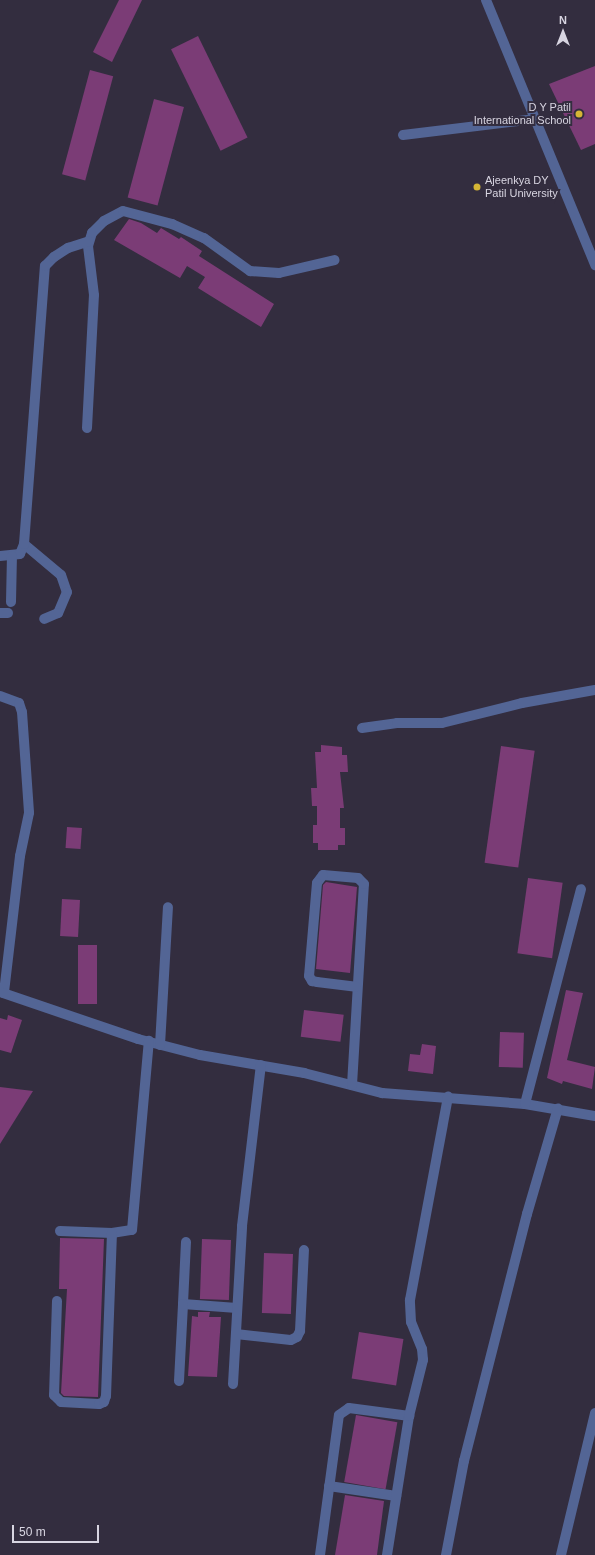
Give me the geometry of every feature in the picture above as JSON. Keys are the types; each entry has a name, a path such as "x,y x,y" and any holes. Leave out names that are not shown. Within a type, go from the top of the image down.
{"street":[{"path":"486,0 595,265"},
{"path":"403,135 535,119"},
{"path":"87,428 94,295 88,261 89,241 92,233 104,221 122,211 172,224 204,238 250,271 279,273 335,260"},
{"path":"0,556 20,554 24,544 45,266 54,257 68,248 89,241"},
{"path":"24,544 61,575 67,592 58,613 44,619"},
{"path":"11,602 12,556"},
{"path":"362,728 397,723 442,723 522,703 595,690"},
{"path":"0,696 19,703 22,712 29,813 20,856 2,992 149,1041 200,1055 260,1065 382,1093 525,1104 558,1108 595,1116"},
{"path":"352,1085 356,987 364,884 358,878 323,875 317,883 309,976 312,981 356,987"},
{"path":"525,1104 581,889"},
{"path":"160,1044 168,907"},
{"path":"60,1231 112,1233 127,1232 133,1225 149,1041"},
{"path":"233,1384 242,1226 260,1065"},
{"path":"387,1555 409,1416 423,1360 422,1350 411,1322 410,1300 448,1097"},
{"path":"446,1555 464,1461 527,1214 558,1108"},
{"path":"58,1301 54,1395 61,1402 99,1404 106,1396 112,1233"},
{"path":"180,1381 186,1242"},
{"path":"236,1334 290,1340 297,1337 300,1330 304,1250"},
{"path":"183,1304 237,1308"},
{"path":"320,1555 339,1415 342,1410 349,1408 409,1416"},
{"path":"561,1555 595,1413"},
{"path":"329,1486 396,1496"}],"building":[{"path":"119,0 142,0 112,62 93,52"},
{"path":"198,36 248,138 221,151 171,49"},
{"name":"D Y Patil International School","path":"595,66 595,144 581,150 549,84"},
{"path":"90,70 113,76 85,181 62,174"},
{"path":"154,99 184,107 158,206 128,198"},
{"path":"129,219 141,223 157,233 161,228 179,239 181,237 202,251 199,256 274,304 261,327 198,288 205,277 187,266 180,278 114,240"},
{"path":"321,745 342,747 342,755 347,755 348,772 340,772 344,808 340,808 340,828 345,828 345,845 338,845 338,850 318,850 318,843 313,843 313,825 317,825 317,806 312,806 311,788 317,788 315,752 321,752"},
{"path":"501,746 535,751 518,868 485,863"},
{"path":"67,827 82,828 80,849 66,848"},
{"path":"528,878 563,883 552,958 517,953"},
{"path":"326,882 357,887 350,973 316,969 323,885"},
{"path":"62,899 80,900 78,937 60,936"},
{"path":"78,945 97,945 97,1004 78,1004"},
{"path":"566,990 583,993 567,1060 595,1067 592,1089 563,1081 562,1084 547,1078"},
{"path":"304,1010 344,1015 340,1042 301,1037"},
{"path":"8,1015 22,1020 11,1053 0,1050 0,1018 7,1020"},
{"path":"500,1032 524,1033 523,1068 499,1067"},
{"path":"422,1044 436,1046 433,1074 408,1071 410,1054 420,1055"},
{"path":"0,1087 33,1091 0,1144"},
{"path":"60,1238 104,1239 98,1397 64,1396 61,1393 67,1289 59,1289"},
{"path":"202,1239 231,1240 229,1300 200,1299"},
{"path":"264,1253 293,1254 291,1314 262,1313"},
{"path":"198,1312 210,1312 209,1317 221,1317 217,1377 188,1376 192,1316 198,1317"},
{"path":"359,1332 403,1339 396,1385 352,1378"},
{"path":"356,1415 397,1422 386,1489 344,1482"},
{"path":"345,1495 384,1501 377,1555 335,1555"}],"place":[{"name":"D Y Patil International School","path":"579,114"},
{"name":"Ajeenkya DY Patil University","path":"477,187"}]}
